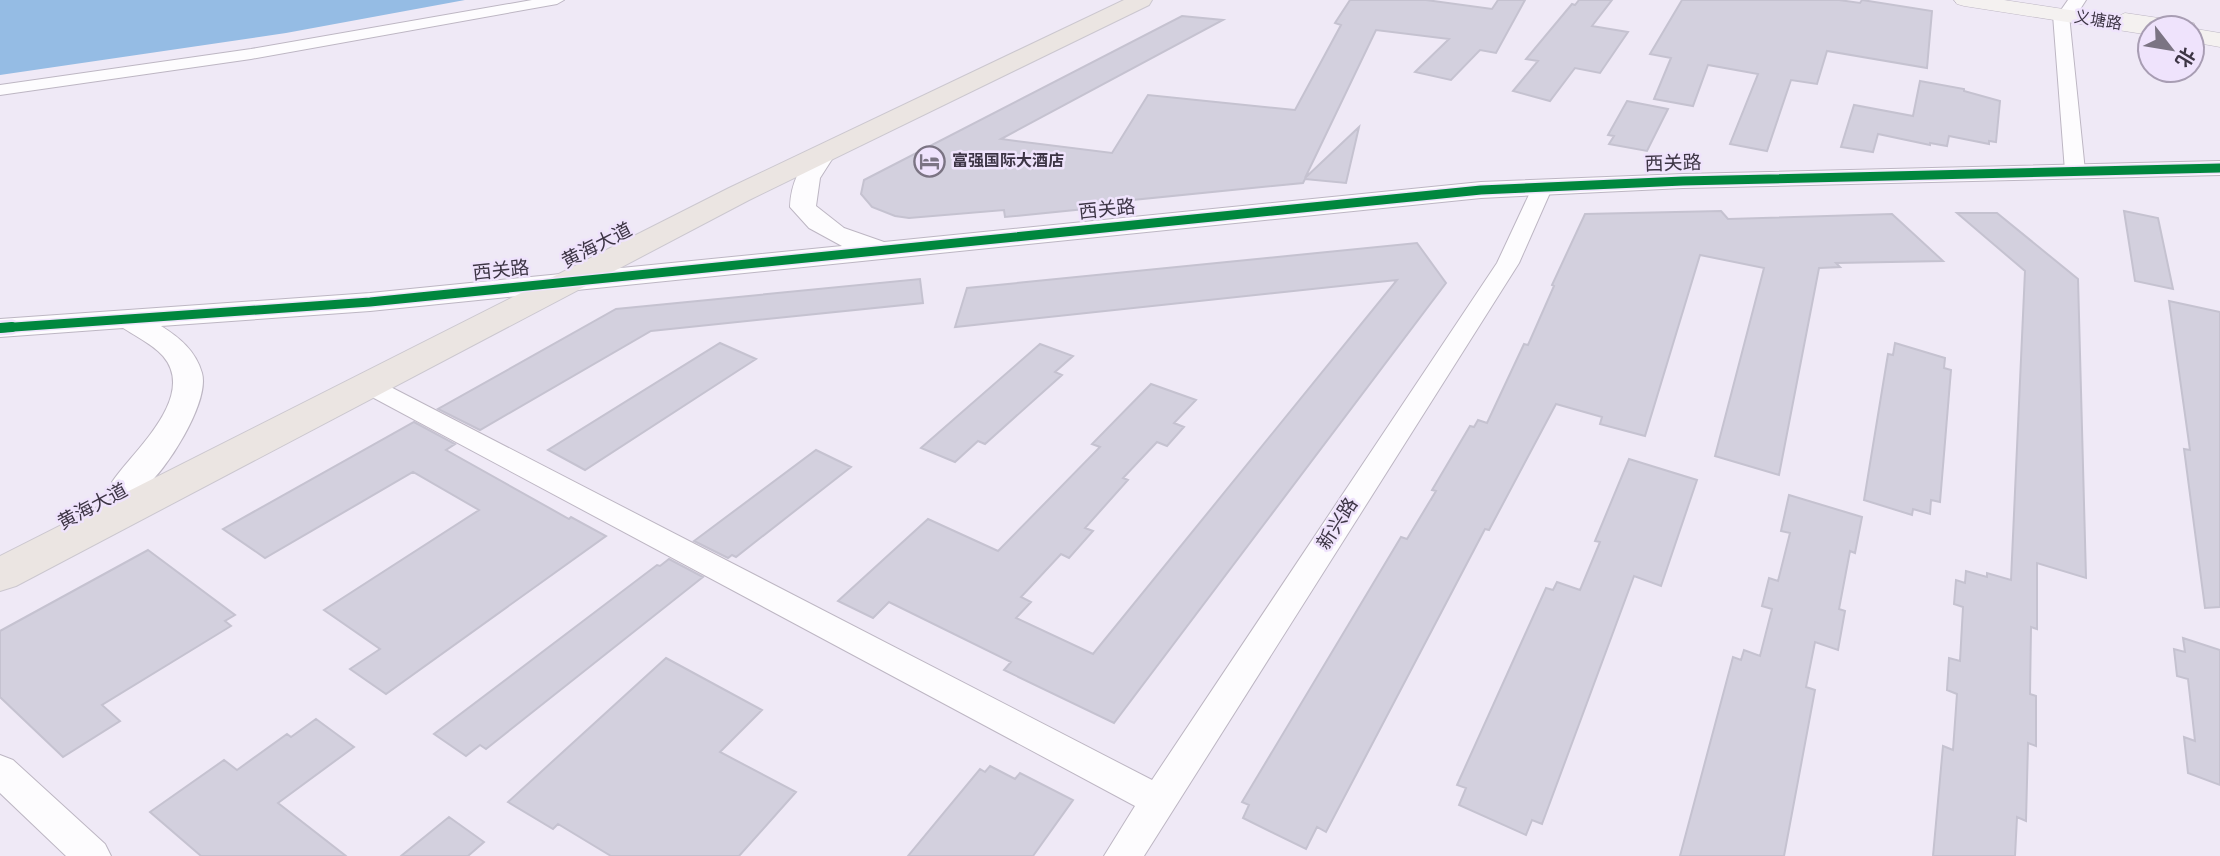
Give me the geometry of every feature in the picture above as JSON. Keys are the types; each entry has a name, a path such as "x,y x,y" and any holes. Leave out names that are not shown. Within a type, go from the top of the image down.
{"main road":[{"name":"黄海大道","path":"0,551 503,289 715,184 1108,0"},
{"name":"黄海大道","path":"0,575 564,283 824,153 1141,0"},
{"name":"义塘路","path":"1964,0 2069,8 2136,25"},
{"name":"义塘路","path":"2003,0 2136,19"}],"street":[{"path":"0,90 251,54 557,0"},
{"path":"2069,8 2075,172"},
{"path":"824,153 808,172 803,190 803,207 814,222 832,234 886,250"},
{"name":"西关路","path":"0,328 370,302 1482,190 1543,186 2220,168"},
{"name":"新兴路","path":"1123,856 1508,263 1543,186"},
{"path":"129,319 163,340 181,359 189,380 183,408 166,440 130,482"},
{"path":"368,385 1158,801"},
{"path":"0,770 92,856"}],"water":[{"path":"0,0 465,0 286,33 0,75"}],"building":[{"path":"1350,0 1426,0 1492,9 1498,0 1525,0 1496,53 1480,50 1451,80 1415,72 1449,39 1376,30 1305,178 1359,127 1346,183 1305,179 1303,183 1123,201 1124,205 1005,217 1004,210 909,218 895,216 872,207 861,194 864,180 1182,16 1223,20 1001,139 1112,153 1148,95 1295,110 1341,25 1335,23"},
{"path":"1579,0 1612,0 1592,26 1628,32 1600,73 1575,68 1550,101 1513,91 1538,61 1526,59 1572,4 1575,5"},
{"path":"1682,0 1839,0 1860,3 1862,0 1932,11 1927,68 1827,51 1817,84 1791,80 1767,151 1730,144 1758,74 1708,65 1693,106 1654,99 1671,58 1650,54"},
{"path":"1920,81 1964,89 2000,101 1996,142 1989,141 1989,144 1949,136 1947,146 1930,145 1878,134 1873,152 1841,147 1854,105 1913,116"},
{"path":"1627,101 1668,109 1647,151 1609,144 1614,136 1608,135"},
{"path":"1721,211 1728,219 1892,214 1943,261 1836,263 1840,267 1819,268 1779,475 1715,456 1764,268 1700,255 1645,436 1600,424 1602,417 1556,404 1489,530 1485,529 1326,832 1317,827 1306,849 1243,818 1249,805 1242,802 1401,537 1407,539 1470,426 1474,427 1478,420 1487,423 1524,344 1528,345 1585,214"},
{"path":"2124,211 2158,218 2173,289 2135,281"},
{"path":"1957,213 1997,213 2078,279 2086,578 2037,563 2037,629 2031,627 2030,694 2036,696 2036,746 2028,743 2026,821 2017,817 2015,856 1933,856 1943,746 1953,750 1957,694 1947,690 1949,658 1960,661 1963,607 1954,604 1956,580 1965,583 1966,571 1987,577 1987,573 2011,580 2025,271"},
{"path":"1417,243 1446,283 1114,723 1004,670 1011,662 889,602 873,618 838,601 928,519 998,551 1100,447 1092,444 1151,384 1196,400 1174,423 1184,427 1167,446 1157,442 1123,478 1128,480 1085,528 1093,531 1069,558 1061,554 1021,597 1031,602 1016,618 1093,654 1397,280 955,327 967,288"},
{"path":"920,279 923,303 651,331 480,430 438,409 616,309"},
{"path":"2169,301 2220,312 2220,607 2205,608 2184,449 2190,450"},
{"path":"720,343 756,359 585,470 548,450"},
{"path":"1895,343 1945,358 1944,368 1951,370 1940,502 1931,500 1930,514 1913,509 1912,515 1864,500 1888,354 1893,355"},
{"path":"1040,344 1073,356 1055,372 1062,375 985,444 978,441 955,462 921,448"},
{"path":"414,422 455,444 446,450 569,519 571,517 606,536 386,694 350,669 380,649 324,610 479,510 413,472 265,558 223,529"},
{"path":"816,450 851,467 736,557 732,555 728,558 694,541"},
{"path":"1629,459 1697,480 1661,586 1634,576 1542,824 1532,820 1526,835 1459,805 1466,788 1457,785 1546,588 1553,590 1557,582 1580,590 1600,542 1595,541"},
{"path":"1789,495 1862,517 1855,553 1850,551 1839,609 1845,611 1838,650 1815,642 1806,687 1815,690 1784,856 1680,856 1733,657 1741,660 1744,650 1760,656 1772,609 1762,606 1769,578 1778,581 1790,533 1781,531"},
{"path":"148,550 235,615 225,621 231,626 102,705 120,721 63,757 0,697 0,631"},
{"path":"669,559 703,577 486,749 480,745 466,756 434,734 657,565 660,566"},
{"path":"2183,638 2220,650 2220,785 2188,773 2184,737 2195,741 2188,679 2177,676 2174,649 2185,652"},
{"path":"666,658 762,710 720,752 796,792 739,856 611,856 558,824 553,829 508,802"},
{"path":"316,719 354,747 278,803 346,856 201,856 150,812 224,760 237,770 287,734 291,737"},
{"path":"990,766 1015,779 1020,773 1073,800 1033,856 908,856 980,769 985,772"},
{"path":"449,817 484,842 468,856 401,856"}],"cycle path":[{"path":"0,328 370,302 1481,190 1683,181 2220,168"}],"place":[{"name":"富强国际大酒店","path":"929,161"}]}
